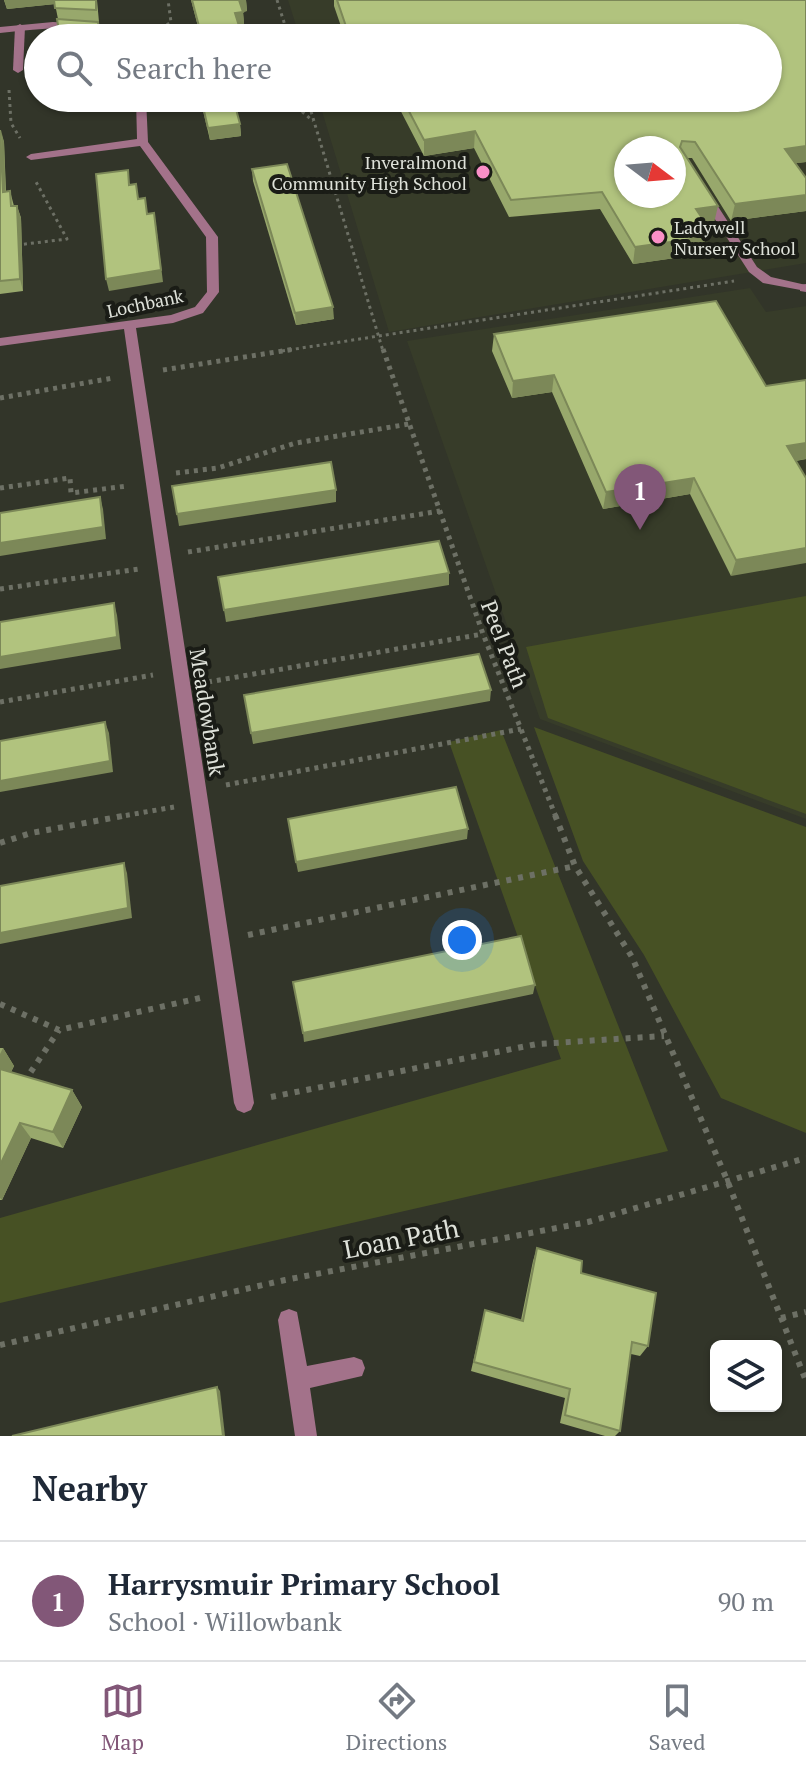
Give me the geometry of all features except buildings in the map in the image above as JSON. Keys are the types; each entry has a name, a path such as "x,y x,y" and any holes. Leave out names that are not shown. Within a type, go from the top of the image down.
{"street":[{"path":"18,70 20,27"},
{"path":"0,30 24,27"},
{"path":"31,157 143,142 142,112"},
{"name":"Lochbank","path":"0,342 130,327 199,310 213,292 212,237 143,142"},
{"path":"702,189 753,269 767,280 805,288"},
{"name":"Meadowbank","path":"130,327 244,1103"},
{"path":"289,1320 306,1436"},
{"path":"299,1379 354,1368"}],"path":[{"path":"168,0 171,22 168,24"},
{"path":"277,0 285,24"},
{"path":"0,88 8,88 11,123 31,157 36,184 67,239 13,246"},
{"path":"302,112 314,122"},
{"name":"Peel Path","path":"311,112 379,339 483,634 575,866 632,957 727,1180 806,1381"},
{"path":"0,398 135,374 379,339 716,284 767,280"},
{"path":"0,488 70,478 71,493 218,468 296,443 409,424"},
{"path":"0,589 440,511"},
{"path":"0,702 483,634"},
{"path":"0,843 31,833 198,796 521,729"},
{"path":"220,941 575,866"},
{"path":"0,1004 59,1030 228,992"},
{"path":"20,1088 59,1030"},
{"path":"244,1103 537,1044 664,1036"},
{"name":"Loan Path","path":"0,1345 285,1280 588,1222 806,1158"},
{"path":"781,1318 806,1312"}],"shaded area":[{"name":"Inveralmond Community High School","path":"288,0 806,0 806,263 389,332 322,112 782,112 782,24 296,24"},
{"path":"750,288 766,312 806,306 806,819 540,719 407,341"}],"green space":[{"path":"806,596 806,814 548,718 526,647"},
{"path":"534,727 806,827 806,1133 721,1098 644,955 583,861"},
{"path":"501,730 668,1151 0,1303 0,1218 561,1059 449,742"}],"place":[{"name":"Inveralmond Community High School","path":"483,172"},
{"name":"Ladywell Nursery School","path":"658,237"},
{"name":"Harrysmuir Primary School","path":"640,530"}]}
